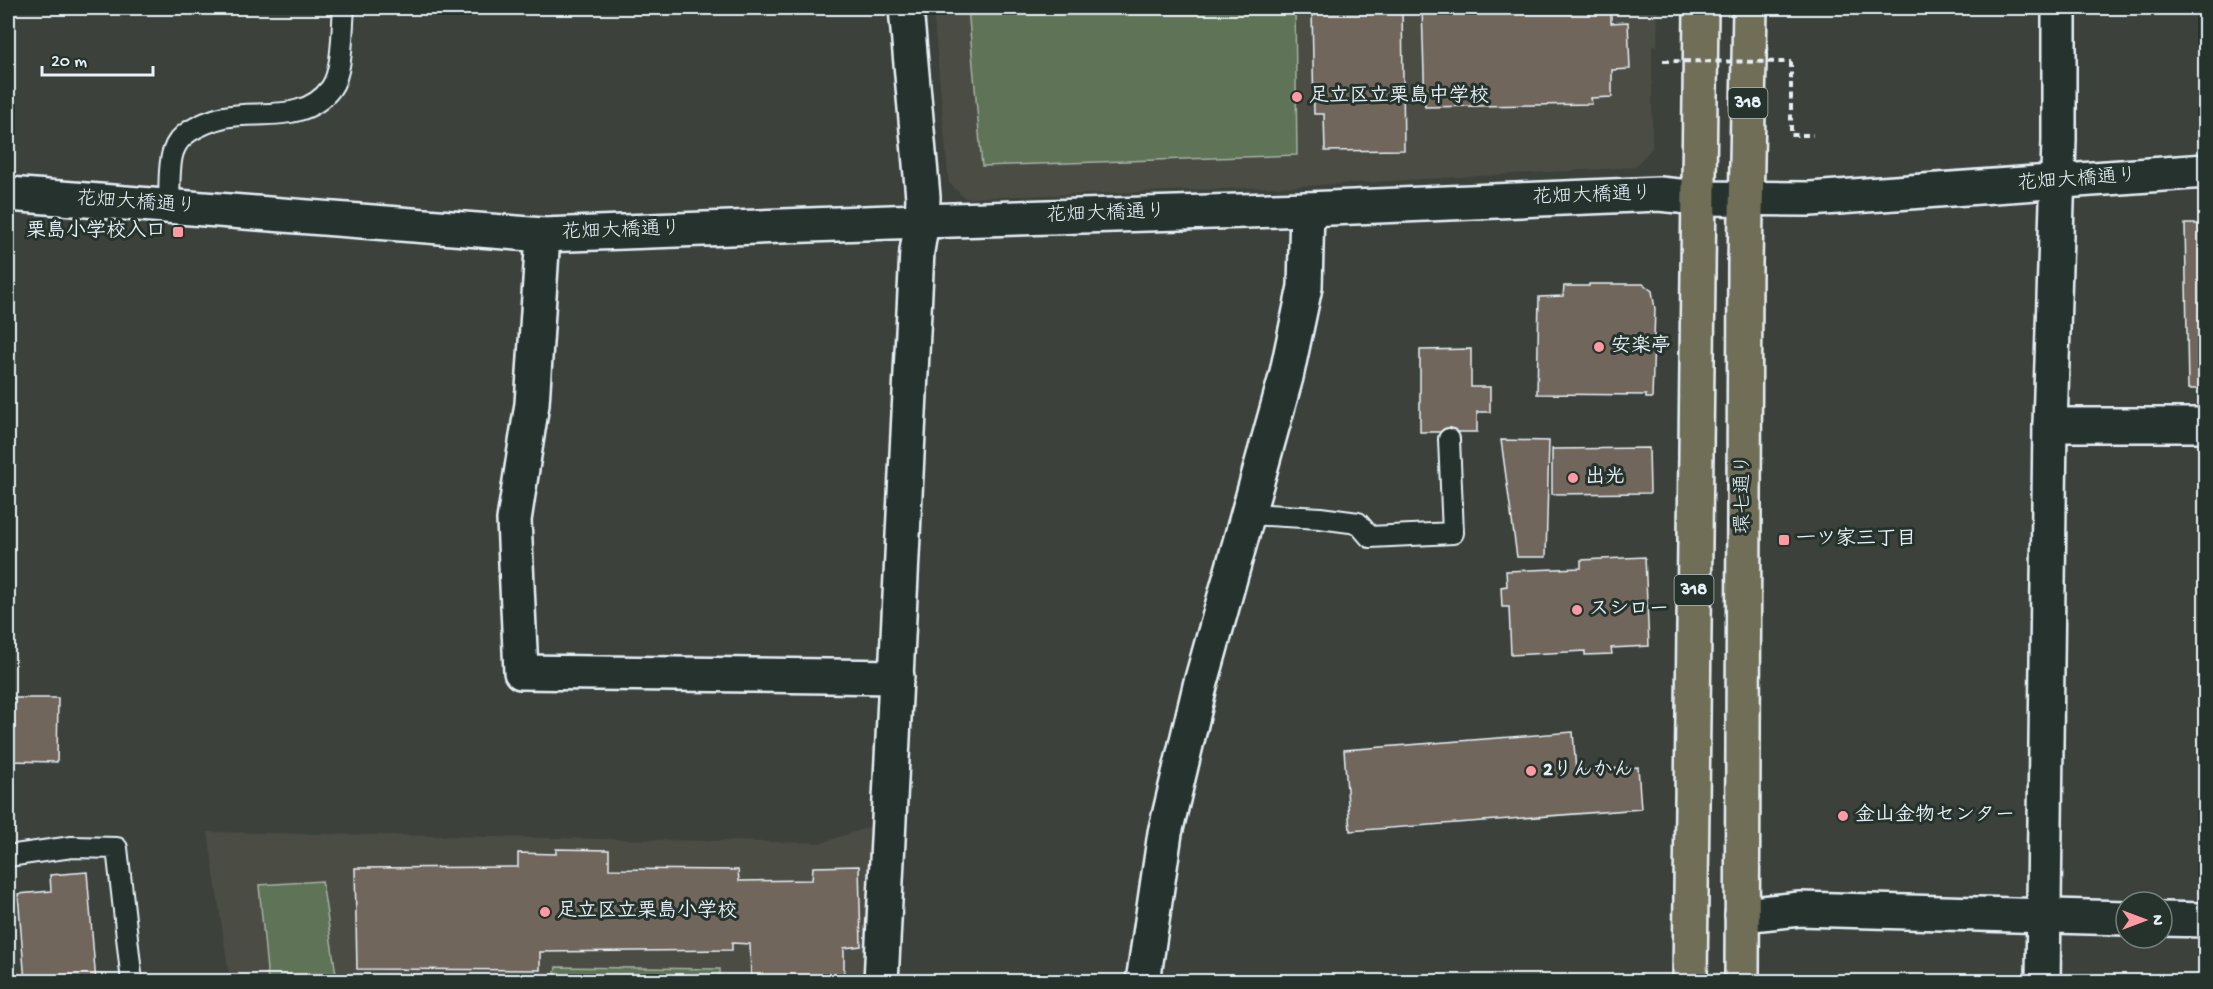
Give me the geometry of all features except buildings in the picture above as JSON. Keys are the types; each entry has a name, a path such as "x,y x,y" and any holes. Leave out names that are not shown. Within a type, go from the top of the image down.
{"main road":[{"name":"318","path":"1690,981 1701,8"},
{"name":"環七通り","path":"1742,981 1746,198 1750,8"}],"street":[{"path":"881,981 917,251 923,197 906,8"},
{"path":"2043,981 2050,425 2059,140 2059,8"},
{"name":"花畑大橋通り","path":"8,194 543,235 922,220 1307,210 1659,194 1699,198 1810,199 2205,171"},
{"path":"1143,981 1165,833 1200,686 1286,377 1305,287 1307,210"},
{"path":"543,235 532,405 514,520 521,672 897,677"},
{"path":"2050,425 2205,425"},
{"path":"1742,915 1800,909 2114,918"},
{"path":"2174,919 2205,920"}],"lane":[{"path":"168,206 173,152 180,138 199,125 225,117 282,114 300,110 318,100 331,88 338,70 344,8"},
{"path":"1248,514 1320,518 1358,523 1370,537 1453,533 1449,439"},
{"path":"8,856 72,847 117,848 132,981"}],"path":[{"path":"1664,61 1791,62 1791,135 1813,135"}],"shaded area":[{"name":"足立区立栗島中学校","path":"933,8 1658,8 1657,46 1652,46 1652,148 1634,167 1301,186 965,198 949,183"},
{"name":"足立区立栗島小学校","path":"875,825 867,981 230,981 208,832 822,843"}],"green space":[{"path":"968,8 1295,8 1297,155 982,166"},
{"path":"322,881 337,981 268,981 259,885"},
{"path":"556,967 720,969 720,981 554,981"}],"place":[{"name":"足立区立栗島中学校","path":"1297,97"},
{"name":"栗島小学校入口","path":"178,232"},
{"name":"安楽亭","path":"1599,347"},
{"name":"出光","path":"1573,478"},
{"name":"一ツ家三丁目","path":"1784,540"},
{"name":"スシロー","path":"1577,610"},
{"name":"2りんかん","path":"1531,771"},
{"name":"金山金物センター","path":"1843,816"},
{"name":"足立区立栗島小学校","path":"545,912"}]}
